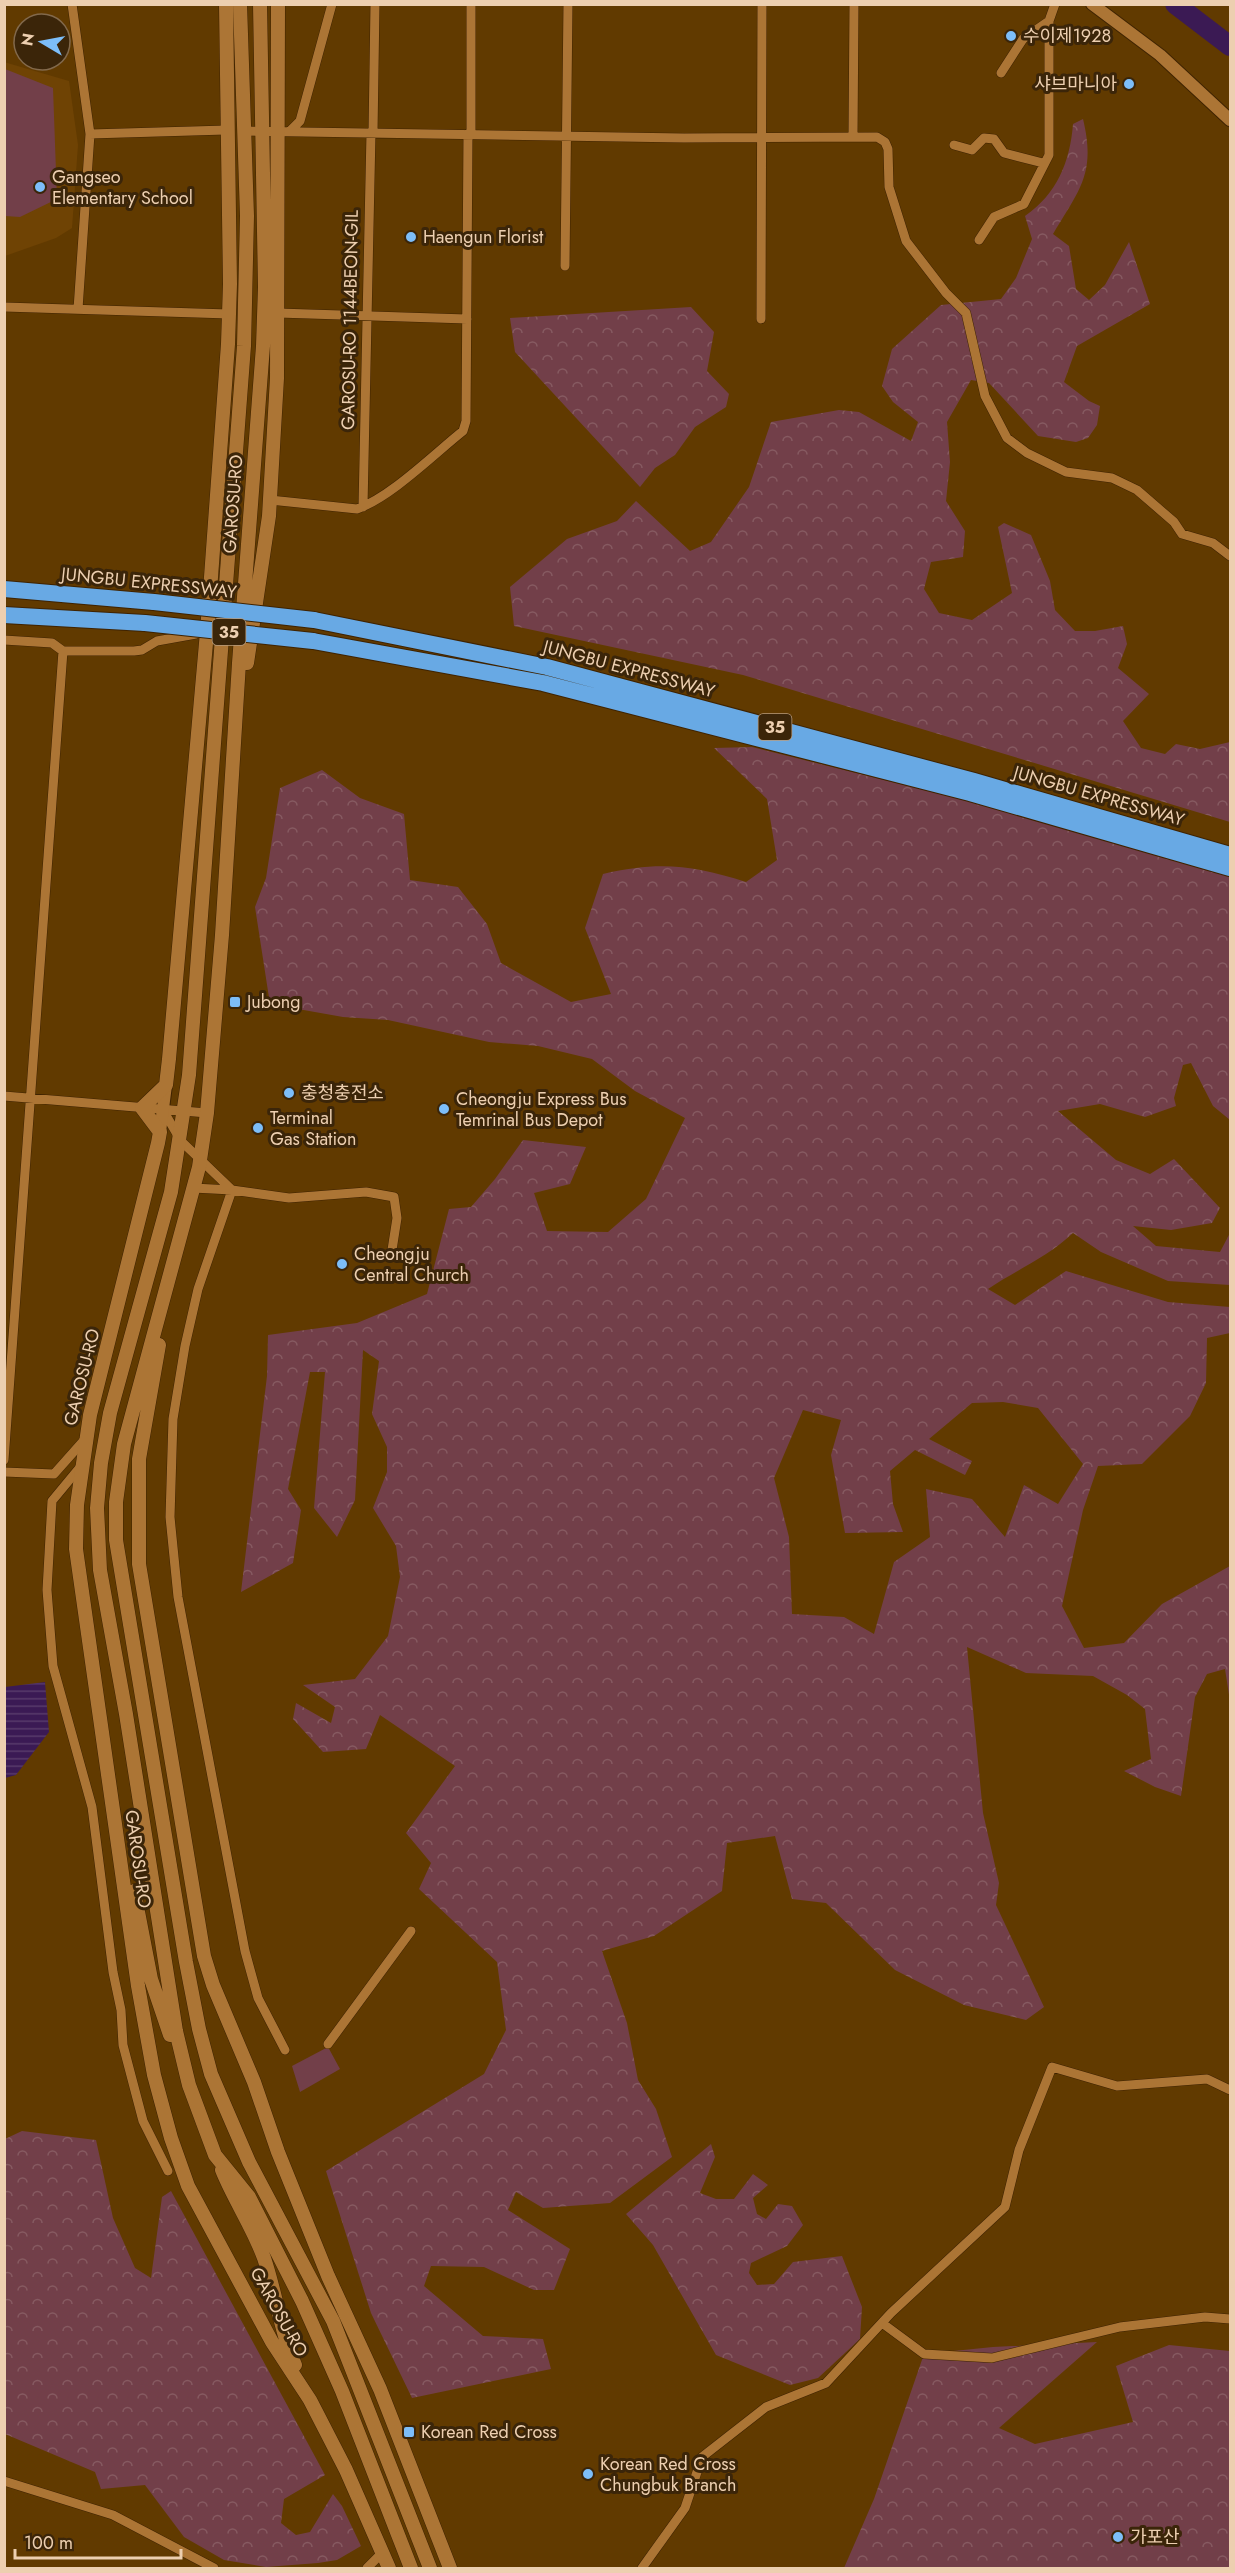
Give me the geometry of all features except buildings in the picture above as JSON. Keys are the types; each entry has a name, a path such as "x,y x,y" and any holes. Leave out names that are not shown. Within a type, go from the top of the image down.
{"highway":[{"name":"JUNGBU EXPRESSWAY","path":"4,589 154,602 314,620 547,667 974,781 1230,855"},
{"name":"JUNGBU EXPRESSWAY","path":"4,615 145,623 313,641 543,683 970,793 1230,868"}],"main road":[{"name":"GAROSU-RO","path":"166,1085 207,632 229,314 226,4"},
{"name":"GAROSU-RO","path":"240,4 247,263 244,345 201,930 181,1141 171,1192 110,1413 101,1463 97,1508 100,1570 126,1714 176,2031 189,2085 215,2155 249,2197 279,2251 342,2391 411,2568"},
{"name":"GAROSU-RO","path":"260,4 265,287 263,346 222,935 207,1113 200,1161 121,1461 116,1502 116,1540 199,2029 211,2074 249,2162 333,2321 430,2568"},
{"path":"235,727 248,663 270,500 284,131 278,4"},
{"path":"160,1132 142,1108 166,1085"},
{"name":"GAROSU-RO","path":"160,1132 86,1438 81,1466 76,1549 140,1997 154,2075 171,2138 188,2186 272,2342 310,2400 389,2568"},
{"name":"GAROSU-RO","path":"171,1270 165,1317 139,1459 138,1539 146,1617 196,1921 213,1985 254,2082 278,2152 333,2286 380,2389 450,2568"},
{"path":"116,1828 129,1867 151,1979 189,2085"},
{"path":"215,2155 265,2260 279,2321 310,2400"}],"street":[{"path":"72,4 90,134 78,309"},
{"path":"284,131 300,121 332,4"},
{"name":"GAROSU-RO 1144BEON-GIL","path":"363,507 375,4"},
{"path":"270,500 357,509 363,507 380,497 464,431 466,421 471,4"},
{"path":"565,266 568,4"},
{"path":"761,319 762,4"},
{"path":"853,137 854,4"},
{"path":"980,240 994,217 1024,204 1049,155 1049,21 1055,4"},
{"path":"1092,4 1160,55 1230,120"},
{"path":"1001,73 1023,39 1049,21"},
{"path":"90,134 226,130"},
{"path":"244,130 567,136 877,137 885,142 888,149 888,187 906,241 946,293 966,313 985,396 1007,438 1027,453 1066,471 1112,478 1125,483 1137,490 1174,522 1182,534 1213,543 1230,556"},
{"path":"954,145 972,150 984,138 994,139 1004,153 1043,164"},
{"path":"4,306 229,314"},
{"path":"278,313 467,319"},
{"path":"4,640 52,644 63,651 134,651 142,650 157,641 207,632"},
{"path":"4,1460 63,651"},
{"name":"GAROSU-RO","path":"160,1132 166,1085"},
{"path":"4,1096 207,1113"},
{"path":"163,1110 181,1141 232,1190"},
{"path":"193,1188 232,1190 289,1198 366,1192 394,1197 397,1218 392,1250"},
{"path":"232,1190 191,1314 173,1419 171,1517 178,1597 244,1952 258,1998 285,2050"},
{"path":"4,1472 54,1474 86,1438"},
{"path":"81,1466 52,1501 47,1590 53,1666 92,1806 113,1972 121,2010 123,2045 143,2121 168,2171"},
{"path":"328,2044 411,1931"},
{"path":"642,2568 684,2508 702,2457 766,2407 826,2383 882,2323 1005,2207 1019,2150 1052,2067 1117,2086 1207,2079 1230,2090"},
{"path":"882,2323 924,2354 992,2358 1120,2327 1205,2317 1230,2319"},
{"path":"4,2481 113,2515 214,2568"},
{"path":"367,2568 383,2552"}],"shaded area":[{"name":"Gangseo Elementary School","path":"4,62 12,64 12,72 38,72 69,81 78,145 72,228 56,238 5,256"},
{"path":"45,1682 49,1732 16,1775 5,1778 5,1687"}],"green space":[{"path":"5,69 53,88 57,199 20,217 5,216"},
{"path":"1083,119 1088,153 1083,180 1053,234 1069,246 1076,289 1089,300 1105,285 1129,242 1150,304 1077,346 1064,382 1089,401 1100,406 1097,425 1088,438 1076,442 1038,436 989,383 971,380 947,422 950,462 946,501 965,531 963,557 931,562 924,589 939,613 972,620 1012,593 998,527 1004,523 1031,535 1050,581 1055,610 1075,631 1095,631 1123,626 1127,644 1118,668 1149,694 1123,721 1141,748 1165,754 1176,744 1200,749 1230,742 1230,822 743,675 514,626 510,587 567,539 617,521 636,501 690,551 711,542 749,487 771,422 839,410 859,412 911,441 918,422 893,402 882,386 892,349 941,305 1001,299 1016,278 1032,239 1025,216 1046,198 1060,176 1069,151 1073,124"},
{"path":"691,307 714,332 707,371 729,394 726,407 695,427 675,455 655,468 640,487 515,352 510,318"},
{"path":"752,747 1024,815 1230,875 1230,1120 1213,1106 1191,1063 1183,1065 1174,1098 1176,1106 1145,1117 1100,1104 1058,1111 1116,1160 1150,1174 1174,1159 1220,1208 1212,1223 1171,1230 1133,1226 1156,1246 1220,1252 1230,1233 1230,1285 1168,1281 1101,1252 1073,1233 1043,1256 988,1289 1015,1305 1066,1271 1168,1302 1230,1307 1230,1333 1207,1338 1206,1383 1190,1416 1142,1464 1098,1466 1083,1510 1062,1606 1084,1648 1124,1643 1162,1604 1230,1566 1230,1701 1225,1669 1207,1674 1195,1697 1181,1796 1155,1787 1124,1771 1151,1759 1145,1709 1127,1695 1093,1676 1026,1673 967,1647 983,1813 999,1883 996,1905 1044,2007 1026,2020 964,2005 895,1970 826,1903 792,1899 775,1836 727,1843 722,1891 654,1936 602,1951 627,2023 638,2080 656,2109 672,2157 610,2203 543,2208 516,2192 508,2210 570,2249 554,2290 534,2290 484,2267 431,2266 424,2286 483,2336 543,2339 551,2369 412,2398 371,2313 326,2171 484,2074 506,2030 497,1962 419,1889 431,1863 406,1833 455,1766 380,1715 366,1749 323,1752 293,1719 296,1703 331,1723 335,1707 303,1685 355,1679 388,1636 400,1577 396,1546 373,1508 387,1472 387,1447 372,1414 379,1361 363,1350 355,1500 337,1537 314,1508 325,1372 310,1372 288,1489 301,1510 293,1563 241,1592 267,1376 268,1335 357,1323 427,1294 449,1209 471,1207 523,1140 586,1147 570,1184 534,1193 547,1231 608,1232 646,1199 685,1118 635,1091 592,1059 538,1046 489,1042 388,1020 343,1017 270,1004 255,907 266,878 280,788 322,770 360,798 404,814 410,880 458,887 487,924 501,963 571,1002 611,994 585,928 603,874 659,866 709,872 746,882 777,860 767,799 714,748","holes":["1003,1402 1038,1408 1083,1464 1058,1504 1024,1485 1005,1537 972,1499 926,1489 930,1537 894,1562 874,1634 844,1617 792,1614 789,1537 774,1478 803,1410 841,1420 831,1455 845,1533 903,1532 893,1504 890,1471 915,1450 965,1475 972,1461 929,1439 972,1403"]},
{"path":"328,2047 340,2069 300,2092 292,2066"},
{"path":"22,2131 96,2140 113,2218 135,2268 151,2278 162,2197 171,2191 325,2475 284,2499 281,2523 296,2535 310,2532 333,2494 342,2506 361,2546 337,2560 318,2563 266,2567 224,2560 184,2537 145,2485 101,2489 95,2472 5,2434 5,2139"},
{"path":"711,2144 715,2157 700,2193 716,2199 734,2199 753,2174 768,2185 753,2198 757,2214 766,2219 778,2204 792,2206 803,2225 787,2246 751,2263 749,2273 757,2285 774,2284 793,2262 842,2256 862,2307 860,2339 818,2378 790,2385 716,2355 653,2245 626,2214"},
{"path":"1097,2342 999,2428 1035,2444 1133,2422 1116,2366 1169,2345 1230,2351 1230,2568 844,2568 874,2499 924,2354 993,2347"}],"waterway":[{"path":"1175,4 1230,46"}],"place":[{"name":"수이제1928","path":"1011,36"},
{"name":"샤브마니아","path":"1129,84"},
{"name":"Gangseo Elementary School","path":"40,187"},
{"name":"Haengun Florist","path":"411,237"},
{"name":"Jubong","path":"235,1002"},
{"name":"충청충전소","path":"289,1093"},
{"name":"Cheongju Express Bus Temrinal Bus Depot","path":"444,1109"},
{"name":"Terminal Gas Station","path":"258,1128"},
{"name":"Cheongju Central Church","path":"342,1264"},
{"name":"Korean Red Cross","path":"409,2432"},
{"name":"Korean Red Cross Chungbuk Branch","path":"588,2474"},
{"name":"가포산","path":"1118,2537"}]}
